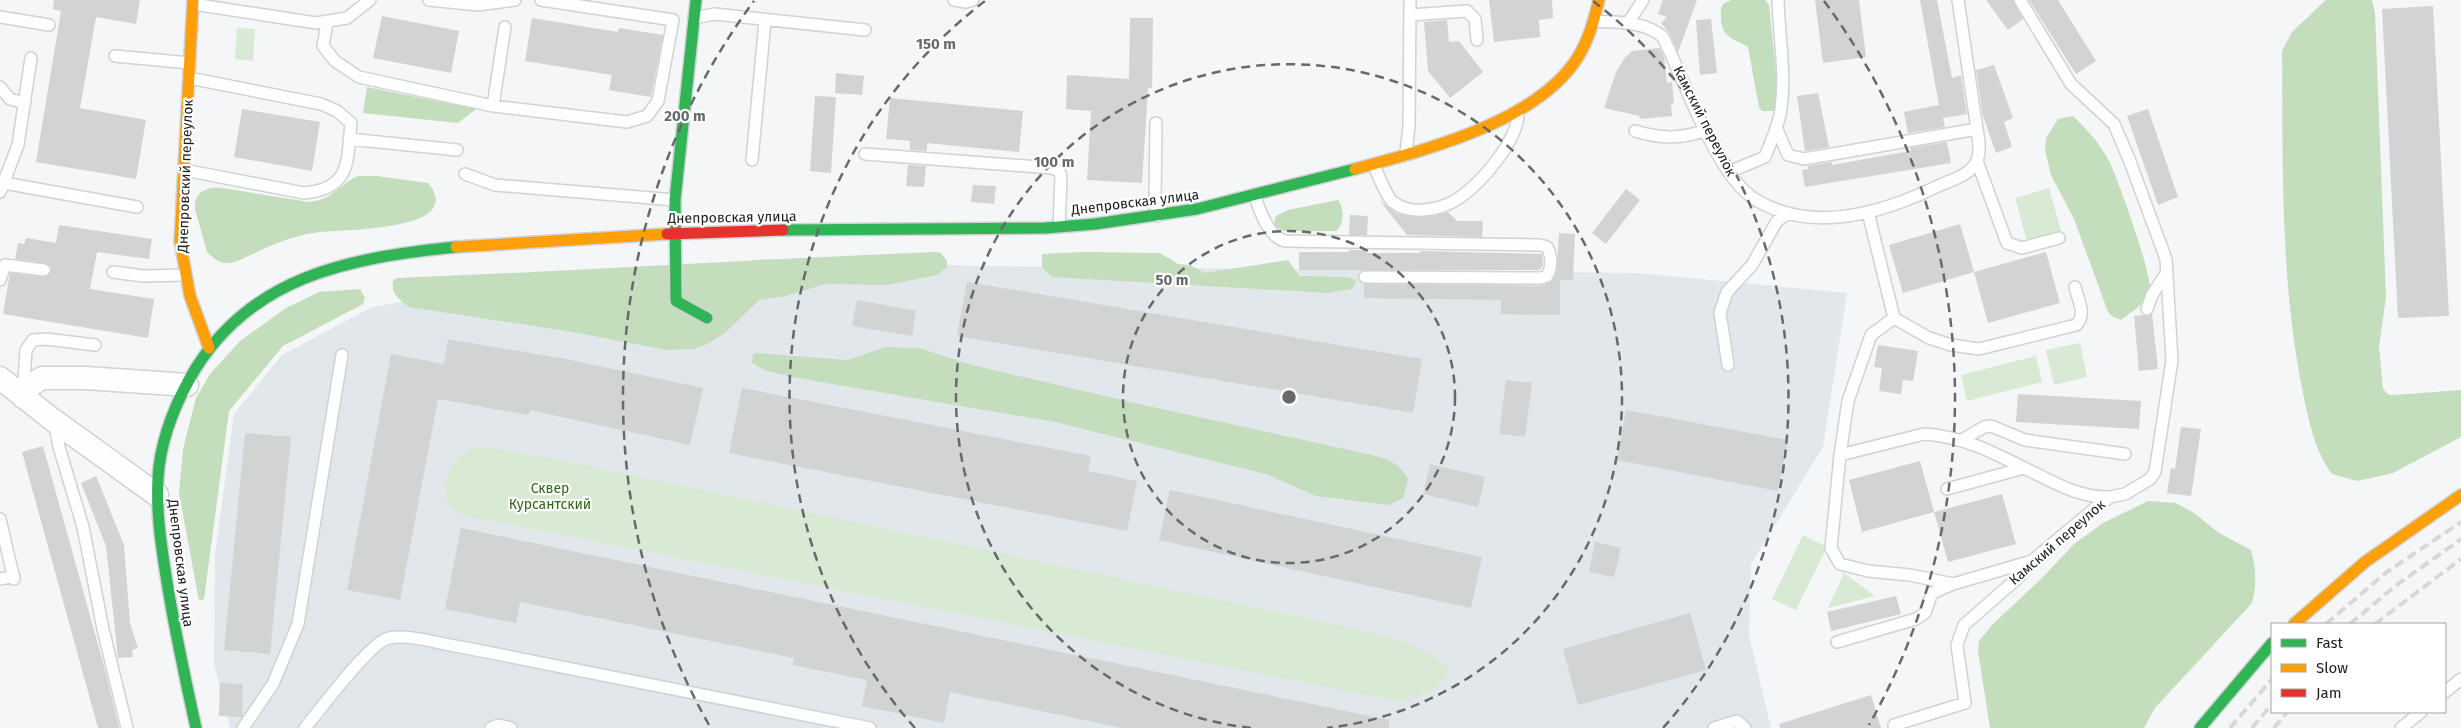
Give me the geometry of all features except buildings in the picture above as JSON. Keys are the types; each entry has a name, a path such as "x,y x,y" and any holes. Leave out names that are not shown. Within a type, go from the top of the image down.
{"main road":[{"path":"696,0 675,200 676,301 707,318"},
{"name":"Днепровская улица","path":"196,728 174,632 157,495 162,445 188,385 209,348 226,327 259,301 309,278 370,260 454,247 675,233 1059,227 1158,216 1205,209 1255,198 1406,155 1484,127 1518,111 1543,94 1571,69 1584,49 1596,21 1599,0"},
{"name":"Днепровский переулок","path":"193,2 180,241 184,275 190,302 209,348"},
{"path":"2295,623 2365,562 2461,495"},
{"path":"2200,728 2271,644"}],"street":[{"path":"0,378 53,420 157,495"},
{"path":"23,397 31,385 42,378 86,378 188,385"}],"lane":[{"path":"193,2 316,24 347,18 370,0"},
{"path":"429,0 478,5 515,0"},
{"path":"541,0 673,20 714,14 764,21 865,30"},
{"path":"954,0 966,2 973,0"},
{"path":"1406,155 1409,126 1410,0"},
{"path":"1628,23 1643,0"},
{"path":"1729,172 1765,157 1781,111 1783,86 1778,0"},
{"path":"1958,0 1979,144 1977,161 2007,243 2022,248 2059,238"},
{"name":"Камский переулок","path":"1894,725 1965,703 1957,645 1964,625 2020,576 2032,561 2110,497 2125,494 2150,479 2155,472 2172,360 2166,259 2114,124 2071,84 2020,0"},
{"path":"1410,15 1467,11 1475,19 1477,40"},
{"path":"0,17 49,24"},
{"path":"327,23 323,46 335,61 354,74 493,106 627,122 647,116 658,102 673,20"},
{"path":"752,160 764,21"},
{"name":"Камский переулок","path":"1596,21 1628,23 1654,29 1663,37 1707,130 1736,182 1757,200 1788,213 1846,217 1888,207 1970,171 1977,161"},
{"path":"35,36 36,23"},
{"path":"493,106 504,28"},
{"path":"114,56 190,63"},
{"path":"31,58 18,146 3,180 137,207"},
{"path":"184,170 304,193 320,192 335,186 342,176 347,162 351,123 346,117 321,104 189,78"},
{"path":"0,87 10,99 25,104"},
{"path":"1373,164 1392,202 1405,208 1419,209 1444,206 1459,198 1494,162 1515,130 1518,111"},
{"path":"1156,123 1156,202 1158,216"},
{"path":"1776,127 1788,155 1804,159 1977,129"},
{"path":"1634,132 1664,138 1685,137 1707,130"},
{"path":"349,139 457,150"},
{"path":"865,154 1052,168 1059,171 1061,176 1059,227"},
{"path":"465,174 495,184 675,200"},
{"path":"1255,198 1276,237 1285,241 1540,245 1547,247 1550,251 1550,270 1547,276 1541,278 1365,277"},
{"path":"1868,212 1894,318 1929,338 1951,345 1979,349 2076,325 2081,320 2082,315 2075,287"},
{"path":"1728,365 1720,314 1727,292 1752,265 1777,221 1788,213"},
{"path":"0,280 5,265 44,270"},
{"path":"113,272 143,276 184,275"},
{"path":"2147,309 2152,296 2167,272"},
{"path":"1894,318 1871,334 1848,401 1840,456 1831,548 1840,564 1868,571 1910,575 1954,584"},
{"path":"23,397 26,350 33,340 46,338 95,345"},
{"path":"243,728 273,684 298,624 342,355"},
{"path":"53,420 59,447 83,526 103,629 127,728"},
{"path":"1962,440 1984,427 1991,426 2025,440 2125,454"},
{"path":"1840,456 1924,434 1962,440 2067,490 2086,496 2110,497"},
{"path":"1946,489 2024,468"},
{"path":"0,519 14,577 0,579"},
{"path":"1837,642 1916,620 1924,613 1932,593 1954,584 2032,561"},
{"path":"305,728 367,654 386,638 398,637 462,647 870,728"},
{"path":"2446,691 2461,679"},
{"path":"2401,728 2420,713"},
{"path":"1714,728 1737,721 1745,728"},
{"path":"491,728 499,726 511,728"}],"shaded area":[{"path":"767,259 984,266 1638,273 1847,293 1823,447 1751,564 1749,635 1771,728 230,728 214,663 215,555 234,414 282,355 372,307 476,289"}],"green space":[{"path":"1731,0 1765,0 1769,5 1778,92 1777,105 1774,111 1762,111 1759,107 1748,47 1730,37 1722,26 1722,6"},
{"path":"2326,0 2372,0 2375,13 2386,297 2379,347 2383,389 2389,395 2461,390 2461,437 2393,473 2357,481 2332,474 2316,444 2302,388 2295,346 2286,262 2282,51 2292,32"},
{"path":"237,28 255,29 253,61 235,59"},
{"path":"367,87 476,109 458,123 363,113"},
{"path":"2073,116 2093,137 2109,161 2146,266 2149,295 2142,304 2121,320 2113,317 2108,312 2074,219 2051,175 2045,150 2046,138 2058,119"},
{"path":"358,176 377,176 428,183 436,199 430,211 415,220 370,229 306,234 269,246 241,260 230,263 218,261 207,252 195,209 195,203 202,191 211,188 222,188 309,202 331,195"},
{"path":"2049,188 2061,231 2027,241 2015,198"},
{"path":"1338,200 1343,216 1341,225 1336,231 1283,231 1274,225 1276,216 1288,210"},
{"path":"1084,252 1160,253 1178,264 1190,265 1205,273 1288,260 1299,276 1345,277 1354,279 1356,283 1352,289 1329,293 1052,277 1042,268 1042,254"},
{"path":"941,253 947,261 947,267 937,275 888,285 825,284 786,296 759,300 726,332 710,343 694,349 667,350 573,332 409,307 396,296 393,290 393,281 397,278"},
{"path":"360,289 365,298 363,304 283,346 229,411 204,599 199,601 179,493 183,449 196,398 210,374 240,341 286,308 319,292"},
{"path":"2080,343 2087,377 2054,385 2046,350"},
{"path":"885,347 919,348 972,365 1377,456 1394,464 1408,479 1403,498 1389,505 1316,496 1266,474 1055,422 792,377 764,370 752,363 753,355 756,353 848,360"},
{"path":"2036,356 2042,382 1967,401 1961,375"},
{"name":"Сквер Курсантский","path":"482,446 556,459 1335,624 1410,644 1436,658 1448,668 1441,683 1435,688 1421,695 1397,701 470,517 456,511 449,504 446,495 447,481 452,466 460,456 466,451"},
{"path":"2148,501 2176,503 2194,513 2219,533 2251,550 2255,576 2252,603 2155,708 2144,728 1990,728 1978,651 1979,641 1993,624 2042,578 2074,544 2103,523"},
{"path":"1803,535 1827,547 1796,610 1772,599"},
{"path":"1844,573 1875,596 1828,608"}],"railway":[{"path":"2327,623 2387,572 2461,522"},
{"path":"2351,623 2394,587 2461,539"},
{"path":"2376,623 2461,559"},
{"path":"2230,728 2271,680"},
{"path":"2252,728 2271,705"},
{"path":"2274,728 2286,713"}],"traffic: fast":[{"path":"696,0 675,200 676,301 707,318"},
{"path":"783,230 1046,228 1095,224 1197,209 1355,169"},
{"path":"196,728 169,595 158,515 158,478 161,452 173,414 190,378 214,344 241,316 271,295 304,278 340,266 377,258 456,247"},
{"path":"2200,728 2271,644"}],"traffic: slow":[{"path":"193,0 180,241 190,296 209,348"},
{"path":"1355,169 1414,153 1478,130 1508,116 1536,99 1560,80 1578,57 1588,36 1599,0"},
{"path":"456,247 667,234"},
{"path":"2295,623 2365,562 2461,495"}],"traffic: jam":[{"path":"667,234 783,230"}]}
